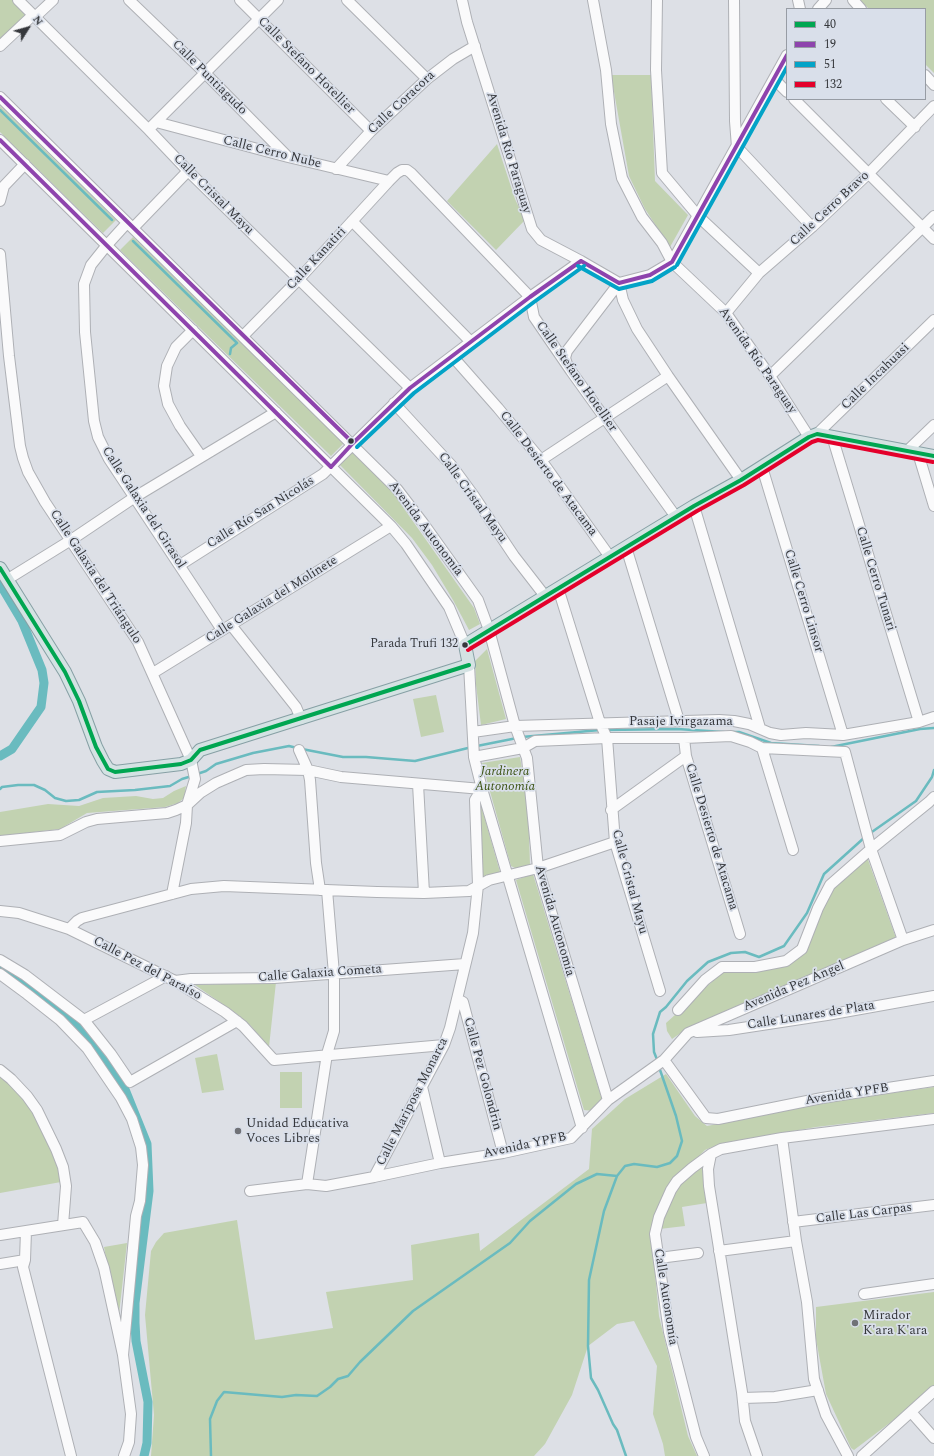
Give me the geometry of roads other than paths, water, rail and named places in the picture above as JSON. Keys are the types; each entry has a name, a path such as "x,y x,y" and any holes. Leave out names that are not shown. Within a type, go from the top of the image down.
{"main road":[{"path":"813,435 832,436 934,456"},
{"name":"Calle Incahuasi","path":"465,645 694,506 741,480 813,435"},
{"path":"0,568 66,672 79,701 96,747 108,769 115,772 181,764 193,769 200,750 469,665"},
{"name":"Avenida Autonomía","path":"465,645 469,665"}],"street":[{"name":"Calle Cristal Mayu","path":"18,0 153,126 188,171 410,388"},
{"path":"0,46 53,0"},
{"name":"Calle Puntiagudo","path":"129,0 205,73 288,158"},
{"name":"Calle Stefano Hotellier","path":"240,0 371,132"},
{"path":"153,126 278,0"},
{"path":"347,0 426,79"},
{"name":"Avenida Río Paraguay","path":"593,0 606,70 611,124 622,178 642,218 662,243 672,262 726,313 813,435"},
{"path":"657,0 656,70 662,173 699,217 760,273"},
{"path":"734,0 735,121 737,147 812,227"},
{"path":"819,8 826,0"},
{"path":"853,0 860,8"},
{"name":"Avenida Río Paraguay","path":"461,2 532,229 541,240 582,261 619,283"},
{"name":"Calle Coracora","path":"336,169 371,132 426,79 453,59 475,46"},
{"path":"566,364 565,358 567,352 619,283 650,275 672,262 699,217 786,57"},
{"path":"926,76 934,85"},
{"path":"774,79 786,91"},
{"name":"Avenida Autonomía","path":"0,97 244,336 397,489 478,600 489,630 515,726 527,758 538,868 608,1100"},
{"path":"795,100 934,239"},
{"path":"887,100 915,127"},
{"name":"Calle Cerro Bravo","path":"726,313 760,273 812,227 868,174 934,106"},
{"name":"Calle Cerro Nube","path":"153,126 389,181"},
{"name":"Avenida Autonomía","path":"0,140 391,526 406,544 449,607 465,645"},
{"path":"0,201 4,186 25,164"},
{"path":"389,181 402,170 406,170 411,173 530,297"},
{"name":"Calle Galaxia del Girasol","path":"188,171 107,245 91,265 84,284 83,294 85,332 94,421 103,449 222,630"},
{"name":"Calle Kanatiri","path":"244,336 299,279 389,181"},
{"path":"770,376 934,216"},
{"path":"352,221 470,342"},
{"name":"Calle Galaxia del Triángulo","path":"0,254 9,356 22,458 45,502 138,642 153,673 193,769"},
{"name":"Calle Río San Nicolás","path":"180,565 323,474 410,388 453,357 470,342 530,297 582,261"},
{"path":"619,283 623,300 636,329 741,480"},
{"name":"Calle Stefano Hotellier","path":"530,297 534,317 604,418 676,517"},
{"name":"Calle Incahuasi","path":"813,435 934,320"},
{"path":"193,330 176,346 167,366 164,386 168,404 180,426 201,456"},
{"name":"Calle Desierto de Atacama","path":"453,357 541,460 610,557"},
{"path":"541,460 668,376"},
{"name":"Calle Cristal Mayu","path":"394,403 452,466 514,556 545,596"},
{"path":"8,579 71,540 135,497 276,412"},
{"path":"934,425 913,452 934,506"},
{"name":"Calle Cerro Tunari","path":"832,436 919,722"},
{"name":"Calle Cerro Linsor","path":"762,467 843,735"},
{"path":"694,506 760,728"},
{"name":"Calle Galaxia del Molinete","path":"153,673 391,526"},
{"path":"626,547 679,721"},
{"name":"Calle Cristal Mayu","path":"558,588 600,723 607,738 615,842 660,991"},
{"path":"231,625 296,707 301,719"},
{"name":"Avenida Autonomía","path":"469,665 474,757 482,789 582,1128"},
{"name":"Pasaje Ivirgazama","path":"473,732 515,726 679,721 734,721 749,724 770,733 781,735 806,733 843,735 919,722 934,717"},
{"name":"Pasaje Ivirgazama","path":"474,757 523,748 535,741 731,736 750,742 762,748 845,752 869,841"},
{"name":"Calle Desierto de Atacama","path":"684,738 686,756 740,934"},
{"path":"762,748 793,850"},
{"path":"299,750 308,770 310,780 316,863 324,890 334,974 334,1031 327,1054 307,1184"},
{"path":"612,810 686,756"},
{"path":"172,894 186,823 187,805 193,769"},
{"path":"0,841 60,835 86,822 97,819 166,813 187,805 200,793 216,783 246,770 308,770 341,777 482,789"},
{"path":"418,784 424,893"},
{"name":"Calle Mariposa Monarca","path":"374,1177 444,1045 457,999 473,933 478,885 475,800 482,789"},
{"path":"678,1010 705,980 722,967 755,967 786,961 802,949 818,908 830,885 869,841 934,797"},
{"path":"869,841 903,940"},
{"path":"69,929 82,918 191,888 224,886 424,893 469,891 489,880 538,868 615,842"},
{"name":"Calle Pez del Paraíso","path":"0,910 19,913 69,929 176,981 237,1021 274,1060 327,1054 444,1045"},
{"name":"Avenida Pez Ángel","path":"664,1060 688,1033 903,940 934,930"},
{"path":"0,960 26,975 84,1020 111,1054 130,1082 237,1021"},
{"name":"Calle Galaxia Cometa","path":"176,981 191,979 274,978 465,964"},
{"path":"84,1020 166,976"},
{"path":"3,978 60,1020 87,1048 121,1098 132,1119 141,1147 143,1172 140,1201 136,1216 123,1355"},
{"name":"Calle Lunares de Plata","path":"688,1033 729,1030 828,1015 934,996"},
{"name":"Calle Pez Golondrin","path":"457,999 463,1002 503,1153"},
{"name":"Avenida YPFB","path":"250,1191 307,1184 326,1186 440,1163 503,1153 571,1138 608,1100 664,1060 706,1118 718,1119 822,1098 934,1081"},
{"path":"0,1070 27,1096 40,1116 56,1149 63,1167 66,1186 63,1225"},
{"path":"422,1087 440,1163"},
{"path":"757,1456 745,1421 743,1398 709,1186 708,1169 711,1154 721,1149 782,1138 934,1119"},
{"path":"782,1138 793,1222 807,1302 814,1378 826,1415 848,1456"},
{"name":"Calle Autonomía","path":"704,1456 696,1437 669,1332 655,1234 671,1190 677,1181 711,1154"},
{"name":"Calle Las Carpas","path":"793,1222 934,1205"},
{"path":"0,1235 83,1222 95,1242 104,1268 123,1355 131,1414 129,1442 124,1456"},
{"path":"26,1231 25,1260 23,1267 71,1456"},
{"path":"719,1251 796,1241"},
{"path":"659,1258 698,1253"},
{"path":"0,1264 25,1260"},
{"path":"864,1294 934,1284"},
{"path":"743,1398 775,1397 818,1390"},
{"path":"862,1456 934,1391"},
{"path":"911,1412 934,1438"}],"waterway":[{"path":"0,110 112,220"},
{"path":"133,241 237,343 231,348 230,354"},
{"path":"0,584 22,621 42,670 44,683 41,707 12,749 0,756"},
{"path":"831,747 920,729 934,728"},
{"path":"605,730 677,729 724,732"},
{"path":"522,737 600,730"},
{"path":"733,732 739,732 771,743 819,746"},
{"path":"477,746 517,738"},
{"path":"197,774 206,771 216,764 253,753 289,746 297,748"},
{"path":"302,749 343,757 366,757 415,761 472,747"},
{"path":"869,834 916,801 932,777 934,770"},
{"path":"0,789 2,787 18,785 34,785 45,790 55,798 66,801 79,800 97,792 170,786 182,779 192,776"},
{"path":"658,1062 654,1052 653,1034 660,1012 666,1007 687,981 708,962 731,953 745,952 759,957 784,946 807,913 824,874 865,837"},
{"path":"1,965 75,1022 94,1042 124,1087 147,1144 149,1191 135,1303 136,1341 148,1402 147,1443 144,1456"},
{"path":"626,1456 617,1430 591,1378 588,1346 589,1280 604,1211 617,1176 625,1166 634,1164 657,1167 670,1163 677,1156 682,1141 676,1116 659,1067"},
{"path":"211,1456 210,1419 217,1401 224,1392 282,1397 296,1395 317,1396 338,1379 348,1376 360,1362 413,1311 510,1243 530,1221 576,1184 597,1174 617,1176"}],"place":[{"name":"Parada Trufi 132","path":"465,645"},
{"name":"Unidad Educativa Voces Libres","path":"238,1131"},
{"name":"Mirador K'ara K'ara","path":"855,1323"}],"park label":[{"name":"Jardinera Autonomía","path":"505,780"}]}
